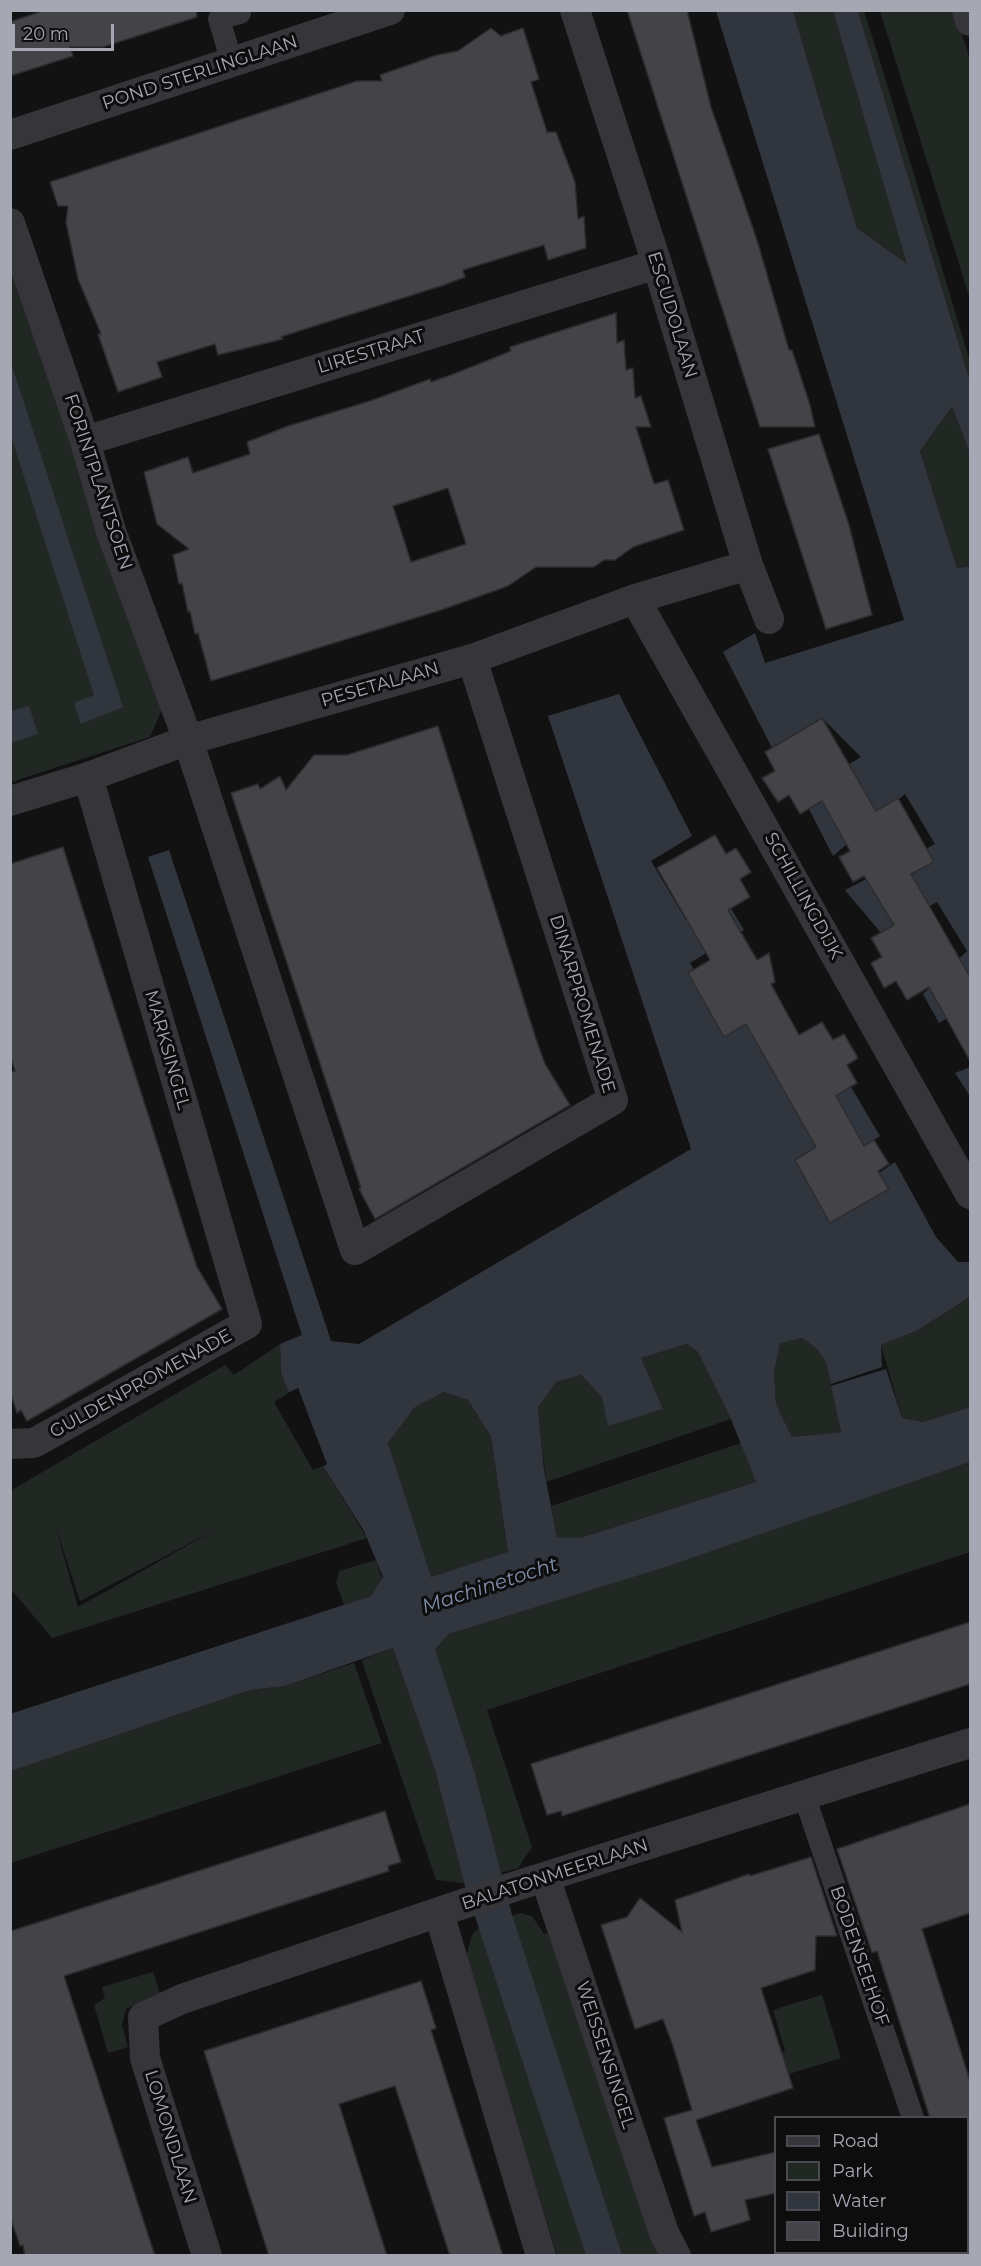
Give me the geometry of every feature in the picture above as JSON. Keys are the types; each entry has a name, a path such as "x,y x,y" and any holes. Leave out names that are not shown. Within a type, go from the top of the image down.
{"street":[{"path":"232,63 219,19 240,13 239,10"},
{"name":"POND STERLINGLAAN","path":"10,135 390,10"},
{"name":"ESCUDOLAAN","path":"575,10 657,264 748,565 769,619"},
{"path":"967,10 970,21"},
{"name":"FORINTPLANTSOEN","path":"10,223 85,441 111,531 188,740"},
{"name":"LIRESTRAAT","path":"85,441 657,264"},
{"name":"PESETALAAN","path":"10,801 88,777 188,740 472,659 634,599 748,565"},
{"name":"SCHILLINGDIJK","path":"634,599 970,1194"},
{"name":"DINARPROMENADE","path":"188,740 355,1250 613,1100 472,659"},
{"name":"MARKSINGEL","path":"88,777 247,1324"},
{"name":"GULDENPROMENADE","path":"22,1443 247,1324"},
{"name":"BALATONMEERLAAN","path":"143,2017 182,2000 516,1886 970,1743"},
{"name":"BODENSEEHOF","path":"804,1795 912,2116"},
{"name":"WEISSENSINGEL","path":"545,1877 670,2244"},
{"path":"450,1909 541,2256"},
{"name":"LOMONDLAAN","path":"143,2017 146,2058 207,2256"}],"green space":[{"path":"793,11 833,11 908,265 857,228"},
{"path":"858,11 864,11 884,74 970,362 970,381"},
{"path":"880,11 955,11 970,60 970,299"},
{"path":"10,247 162,709 150,737 11,782"},
{"path":"952,405 970,454 970,566 957,568 920,451"},
{"path":"970,1297 970,1407 923,1422 902,1418 881,1345 916,1331"},
{"path":"802,1338 816,1348 826,1362 841,1432 792,1437 776,1404 774,1373 780,1342"},
{"path":"280,1344 281,1373 289,1393 274,1402 313,1470 323,1466 367,1538 52,1638 11,1589 10,1491 225,1365 234,1375","holes":["56,1528 80,1601 215,1530 78,1607"]},
{"path":"687,1344 698,1352 731,1419 546,1482 538,1408 556,1382 581,1375 602,1397 663,1409 641,1358"},
{"path":"444,1392 468,1400 491,1437 508,1553 430,1577 388,1443 414,1408"},
{"path":"741,1443 756,1482 580,1538 557,1538 551,1506"},
{"path":"970,1462 970,1552 487,1710 532,1847 518,1868 500,1873 474,1770 434,1649 449,1634 606,1585"},
{"path":"376,1560 382,1579 371,1596 344,1605 336,1583 339,1571"},
{"path":"393,1648 435,1770 464,1883 436,1880 363,1664 362,1660"},
{"path":"354,1663 382,1743 11,1863 10,1771 250,1690 285,1686"},
{"path":"521,1913 532,1916 544,1934 555,1931 580,2017 658,2255 557,2255 466,1957 472,1935 481,1926"},
{"path":"153,1972 160,1993 126,2009 122,2025 128,2047 108,2053 94,2005 105,1998 102,1987"},
{"path":"822,1995 841,2058 773,2079 766,2057 785,2051 773,2010"}],"water":[{"path":"716,11 793,11 857,228 907,264 833,11 858,11 970,381 970,454 952,406 920,451 957,568 970,566 970,1005 939,1023 923,994 967,951 937,902 881,933 845,890 935,844 905,794 833,856 810,811 798,795 861,757 822,718 772,748 723,652 755,633 765,663 904,620"},
{"path":"10,360 123,707 81,724 74,703 94,695 11,436"},
{"name":"Machinetocht","path":"619,694 692,836 651,861 686,920 724,897 744,930 690,963 725,1021 767,996 799,1103 851,1087 880,1136 864,1146 853,1128 795,1160 829,1207 895,1162 936,1237 958,1262 970,1262 970,1297 916,1331 881,1345 882,1367 831,1384 826,1362 816,1348 802,1338 780,1343 774,1373 776,1404 792,1437 841,1432 831,1386 886,1369 902,1418 923,1422 970,1407 970,1462 662,1568 449,1634 435,1649 474,1770 512,1915 622,2255 586,2255 464,1883 435,1770 393,1648 285,1686 250,1690 11,1771 10,1714 371,1596 383,1577 364,1531 323,1466 326,1465 298,1388 289,1393 281,1373 280,1344 302,1335 148,857 169,850 331,1341 359,1344 691,1149 548,716","holes":["687,1344 698,1352 731,1419 756,1482 580,1538 557,1538 544,1470 538,1408 556,1382 581,1375 602,1397 608,1426 663,1409 641,1358","444,1392 468,1400 491,1437 508,1552 431,1577 388,1443 414,1408"]},
{"path":"29,706 38,734 11,743 11,711"},
{"path":"970,1067 970,1096 955,1073"}],"pier":[{"path":"298,1388 327,1464 320,1467 323,1463 296,1392 290,1396 286,1394"}],"building":[{"path":"45,10 196,10 197,17 103,47 70,47 73,56 10,76 10,22"},
{"path":"627,10 687,10 711,107 757,240 789,350 792,350 815,427 760,427"},
{"path":"491,28 501,36 523,28 539,79 531,82 547,132 556,132 575,182 578,219 584,216 586,248 548,260 544,245 463,270 465,277 281,337 283,339 218,355 215,344 157,362 162,377 118,392 98,334 101,334 78,279 66,222 68,206 58,206 50,182 357,81 382,81 380,75 437,55 458,51"},
{"path":"616,313 617,343 624,340 626,370 633,368 635,398 641,396 651,427 636,427 654,484 668,480 684,530 633,547 615,560 604,560 594,567 536,567 508,586 441,610 211,681 198,633 195,634 190,611 188,612 182,583 179,584 173,555 189,549 157,524 144,472 188,457 193,473 250,454 247,442 430,379 431,382 451,375 511,351 510,347","holes":["448,488 466,544 411,562 393,506"]},
{"path":"819,434 849,525 872,615 826,629 768,449"},
{"path":"822,718 876,811 898,798 934,862 911,874 970,977 970,1061 929,987 907,1000 896,981 884,988 871,963 882,957 871,938 894,925 864,876 853,882 839,857 850,851 822,801 800,814 789,795 778,802 762,778 775,771 765,752"},
{"path":"438,726 536,1039 545,1064 570,1105 375,1219 359,1189 361,1188 231,793 258,784 260,789 280,776 286,790 314,755 347,755"},
{"path":"715,835 726,854 736,848 751,872 740,879 750,897 728,910 757,960 769,953 775,982 771,984 799,1035 822,1022 833,1040 844,1034 858,1058 847,1065 857,1083 836,1096 864,1146 874,1140 889,1164 878,1171 889,1189 830,1223 795,1160 816,1147 746,1024 724,1037 688,973 710,960 657,868"},
{"path":"63,847 197,1267 222,1309 27,1421 21,1410 17,1413 10,1392 10,1072 15,1071 10,1055 10,864"},
{"path":"970,1622 970,1684 562,1816 561,1811 547,1815 531,1764"},
{"path":"970,1804 970,1913 922,1929 970,2081 970,2118 969,2116 929,2116 877,1951 872,1953 837,1849"},
{"path":"385,1811 401,1862 388,1866 389,1871 64,1976 155,2256 25,2256 23,2245 20,2246 10,2217 11,1931"},
{"path":"811,1857 837,1936 816,1936 815,1970 761,1988 793,2088 696,2120 712,2167 774,2152 774,2193 745,2200 750,2220 711,2232 705,2212 694,2216 664,2118 692,2110 673,2046 663,2019 635,2029 601,1925 627,1917 640,1898 682,1932 675,1900 749,1874 750,1876"},
{"path":"421,1981 436,2028 431,2030 503,2256 450,2256 395,2086 339,2104 387,2256 269,2256 204,2051"}]}
